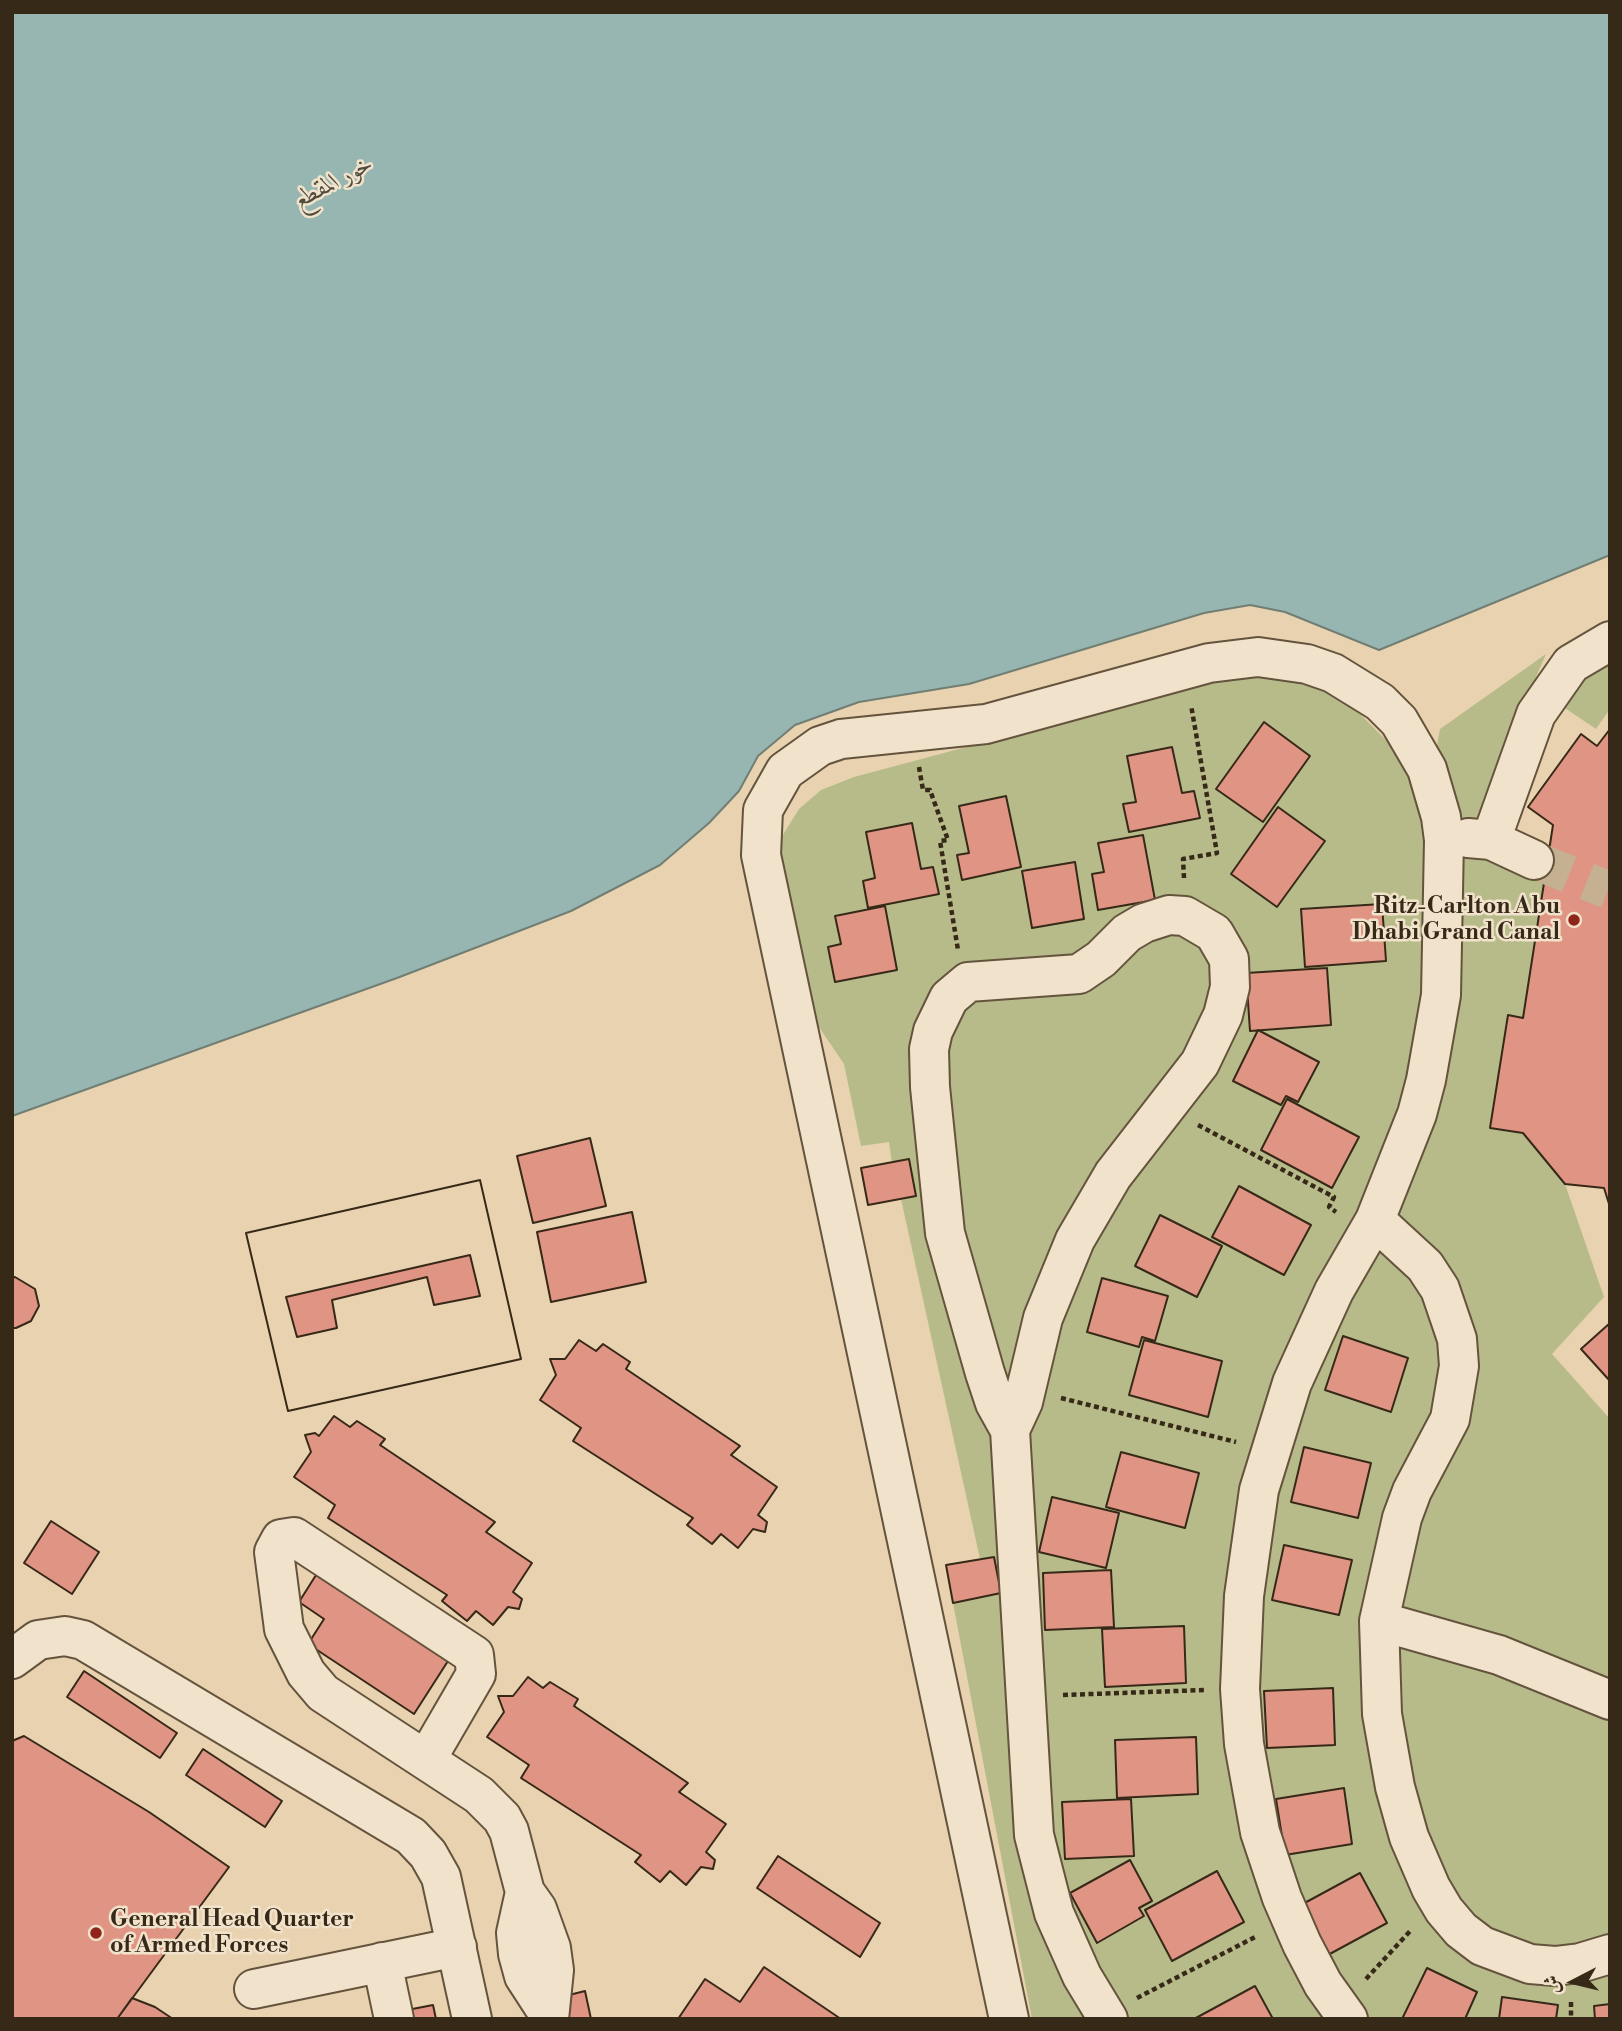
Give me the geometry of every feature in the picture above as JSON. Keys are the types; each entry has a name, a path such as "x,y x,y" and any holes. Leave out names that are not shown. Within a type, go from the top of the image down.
{"lane":[{"path":"1491,840 1525,738 1551,688 1571,664 1610,641"},
{"path":"1009,2019 761,855 764,810 785,771 801,757 841,739 986,724 1234,658 1283,659 1333,673 1380,702 1416,747 1436,793 1444,840 1443,956 1434,1045 1417,1114 1372,1226 1311,1336 1292,1382 1270,1451 1250,1546 1244,1596 1240,1689 1244,1744 1260,1832 1291,1918 1323,1984 1343,2014"},
{"path":"1444,840 1491,840 1534,860"},
{"path":"1010,1430 995,1403 950,1259 942,1208 929,1049 942,1011 949,998 963,985 980,979 1056,978 1079,974 1101,960 1127,933 1144,923 1169,915 1185,916 1201,923 1223,945 1229,958 1230,987 1212,1042 1166,1109 1113,1175 1075,1240 1043,1318 1027,1390 1010,1430 1030,1800 1044,1880 1067,1945 1107,2016"},
{"path":"1372,1226 1416,1257 1440,1289 1457,1339 1459,1366 1450,1419 1412,1491 1398,1529 1379,1621 1380,1688 1393,1776 1409,1837 1439,1901 1461,1930 1482,1946 1530,1964 1555,1966 1580,1963 1610,1954"},
{"path":"426,1760 476,1674 474,1656 294,1537 281,1539 274,1552 284,1629 301,1665 323,1693 479,1795 502,1818 509,1831 525,1892 516,1933 518,1954 524,1976 549,2016"},
{"path":"1379,1621 1499,1655 1607,1691"},
{"path":"12,1659 38,1640 65,1636 83,1640 411,1836 428,1854 441,1877 472,2019"},
{"path":"254,1989 457,1947"},
{"path":"382,1962 394,2019"}],"path":[{"path":"1185,670 1217,853 1182,859 1185,916"},
{"path":"914,732 923,790 930,790 948,840 940,841 963,985"},
{"path":"1166,1109 1334,1197 1329,1207 1372,1226"},
{"path":"1027,1390 1270,1451"},
{"path":"1024,1696 1240,1689"},
{"path":"1343,2014 1439,1901"},
{"path":"1107,2016 1291,1918"}],"green space":[{"path":"1610,652 1610,709 1596,729 1553,700"},
{"path":"1546,654 1509,739 1485,825 1460,822 1432,772 1440,729"},
{"path":"1232,676 1279,677 1320,687 1354,708 1390,744 1423,801 1546,865 1523,1018 1508,1016 1490,1127 1523,1133 1565,1184 1604,1297 1552,1354 1610,1419 1610,2019 1032,2019 953,1603 1001,1593 994,1557 980,1559 901,1199 916,1196 909,1159 892,1163 889,1142 861,1146 844,1064 800,999 776,870 781,838 799,809 821,790 854,777"}],"water":[{"name":"خور المقطع","path":"12,12 1610,12 1610,555 1379,650 1285,612 1250,605 1204,613 969,684 859,702 795,725 758,756 739,791 709,823 660,865 571,911 397,978 12,1116"}],"building":[{"path":"1264,722 1310,756 1263,822 1216,789"},
{"name":"Ritz-Carlton Abu Dhabi Grand Canal","path":"1610,729 1610,1207 1604,1188 1565,1184 1523,1133 1490,1128 1508,1015 1523,1018 1553,825 1528,807 1581,734 1597,746"},
{"path":"1172,747 1182,793 1194,791 1200,818 1129,832 1123,804 1136,802 1127,756"},
{"path":"1006,796 1021,867 962,880 957,855 969,853 959,806"},
{"path":"1278,807 1325,841 1277,907 1231,874"},
{"path":"912,823 921,869 933,867 939,894 868,908 863,881 875,878 866,832"},
{"path":"1143,835 1155,900 1098,910 1092,874 1104,872 1098,843"},
{"path":"1075,862 1084,919 1032,928 1022,871"},
{"path":"1382,904 1386,961 1305,967 1301,909"},
{"path":"885,906 897,970 835,982 828,947 841,944 835,916"},
{"path":"1327,968 1331,1025 1250,1031 1246,973"},
{"path":"1258,1030 1319,1062 1298,1102 1286,1096 1281,1105 1233,1081"},
{"path":"1287,1099 1359,1137 1332,1188 1261,1150"},
{"path":"590,1138 606,1206 533,1223 517,1156"},
{"path":"909,1159 916,1196 868,1205 861,1168"},
{"path":"480,1180 521,1359 288,1411 246,1233","holes":["470,1255 480,1296 434,1305 427,1277 332,1300 337,1328 297,1337 286,1297"]},
{"path":"480,1180 521,1359 288,1411 246,1233"},
{"path":"1239,1186 1311,1225 1284,1275 1212,1237"},
{"path":"632,1212 646,1282 551,1302 537,1232"},
{"path":"1160,1215 1222,1246 1197,1297 1135,1266"},
{"path":"15,1277 35,1289 39,1306 31,1321 12,1328 12,1278"},
{"path":"1102,1278 1168,1296 1155,1341 1142,1337 1139,1347 1087,1332"},
{"path":"1610,1323 1610,1381 1581,1349"},
{"path":"1343,1336 1408,1358 1391,1412 1325,1390"},
{"path":"579,1340 596,1351 603,1344 630,1362 626,1369 740,1446 731,1455 777,1487 758,1515 767,1522 765,1532 753,1529 738,1548 721,1534 712,1544 687,1525 693,1518 573,1441 581,1428 540,1400 556,1375 550,1359 565,1359"},
{"path":"1144,1340 1222,1361 1208,1417 1129,1395"},
{"path":"334,1416 350,1427 357,1421 385,1439 380,1445 495,1522 486,1532 532,1563 513,1592 522,1599 519,1609 508,1607 493,1625 476,1611 467,1621 442,1601 447,1595 328,1518 335,1505 294,1477 311,1452 305,1435 315,1433 319,1436"},
{"path":"1304,1447 1371,1463 1358,1518 1291,1502"},
{"path":"1121,1452 1199,1473 1185,1528 1106,1507"},
{"path":"1052,1497 1119,1513 1106,1568 1039,1552"},
{"path":"51,1521 99,1552 72,1594 24,1563"},
{"path":"1284,1545 1352,1560 1339,1615 1272,1600"},
{"path":"994,1557 1001,1593 953,1603 946,1565"},
{"path":"1111,1570 1114,1627 1045,1630 1043,1573"},
{"path":"316,1575 448,1661 414,1714 308,1644 324,1619 299,1602"},
{"path":"1184,1626 1186,1683 1105,1687 1102,1629"},
{"path":"84,1671 177,1733 160,1758 67,1697"},
{"path":"528,1677 543,1688 550,1682 578,1699 574,1706 688,1783 679,1792 726,1824 706,1852 715,1860 713,1869 701,1867 686,1885 670,1871 660,1882 635,1862 641,1855 521,1778 529,1765 487,1737 504,1712 498,1696 513,1696"},
{"path":"1333,1688 1335,1745 1267,1748 1264,1691"},
{"name":"General Head Quarter of Armed Forces","path":"24,1736 149,1812 229,1867 117,2019 12,2019 12,1741"},
{"path":"1196,1737 1198,1794 1117,1798 1115,1740"},
{"path":"203,1749 282,1801 265,1827 186,1775"},
{"path":"1344,1788 1352,1844 1285,1855 1276,1799"},
{"path":"1131,1799 1134,1856 1065,1859 1062,1802"},
{"path":"778,1856 880,1923 860,1957 757,1888"},
{"path":"1130,1860 1152,1901 1139,1908 1144,1916 1097,1943 1070,1893"},
{"path":"1217,1871 1244,1922 1172,1961 1145,1910"},
{"path":"1360,1873 1387,1923 1326,1956 1299,1906"},
{"path":"764,1967 841,2019 678,2019 705,1979 740,2002"},
{"path":"1427,1968 1477,1992 1465,2019 1402,2019"},
{"path":"1255,1986 1273,2019 1194,2019"},
{"path":"585,1991 591,2019 566,2019 561,1997"},
{"path":"1502,1997 1558,2005 1556,2019 1499,2019"},
{"name":"General Head Quarter of Armed Forces","path":"132,1998 155,2007 173,2019 117,2019"},
{"path":"1610,2004 1610,2019 1595,2019 1594,2006"},
{"path":"433,2005 436,2019 404,2019 402,2011"}],"tunnel":[{"path":"1534,860 1608,890"}],"place":[{"name":"Ritz-Carlton Abu Dhabi Grand Canal","path":"1574,920"},
{"name":"General Head Quarter of Armed Forces","path":"96,1933"}]}
